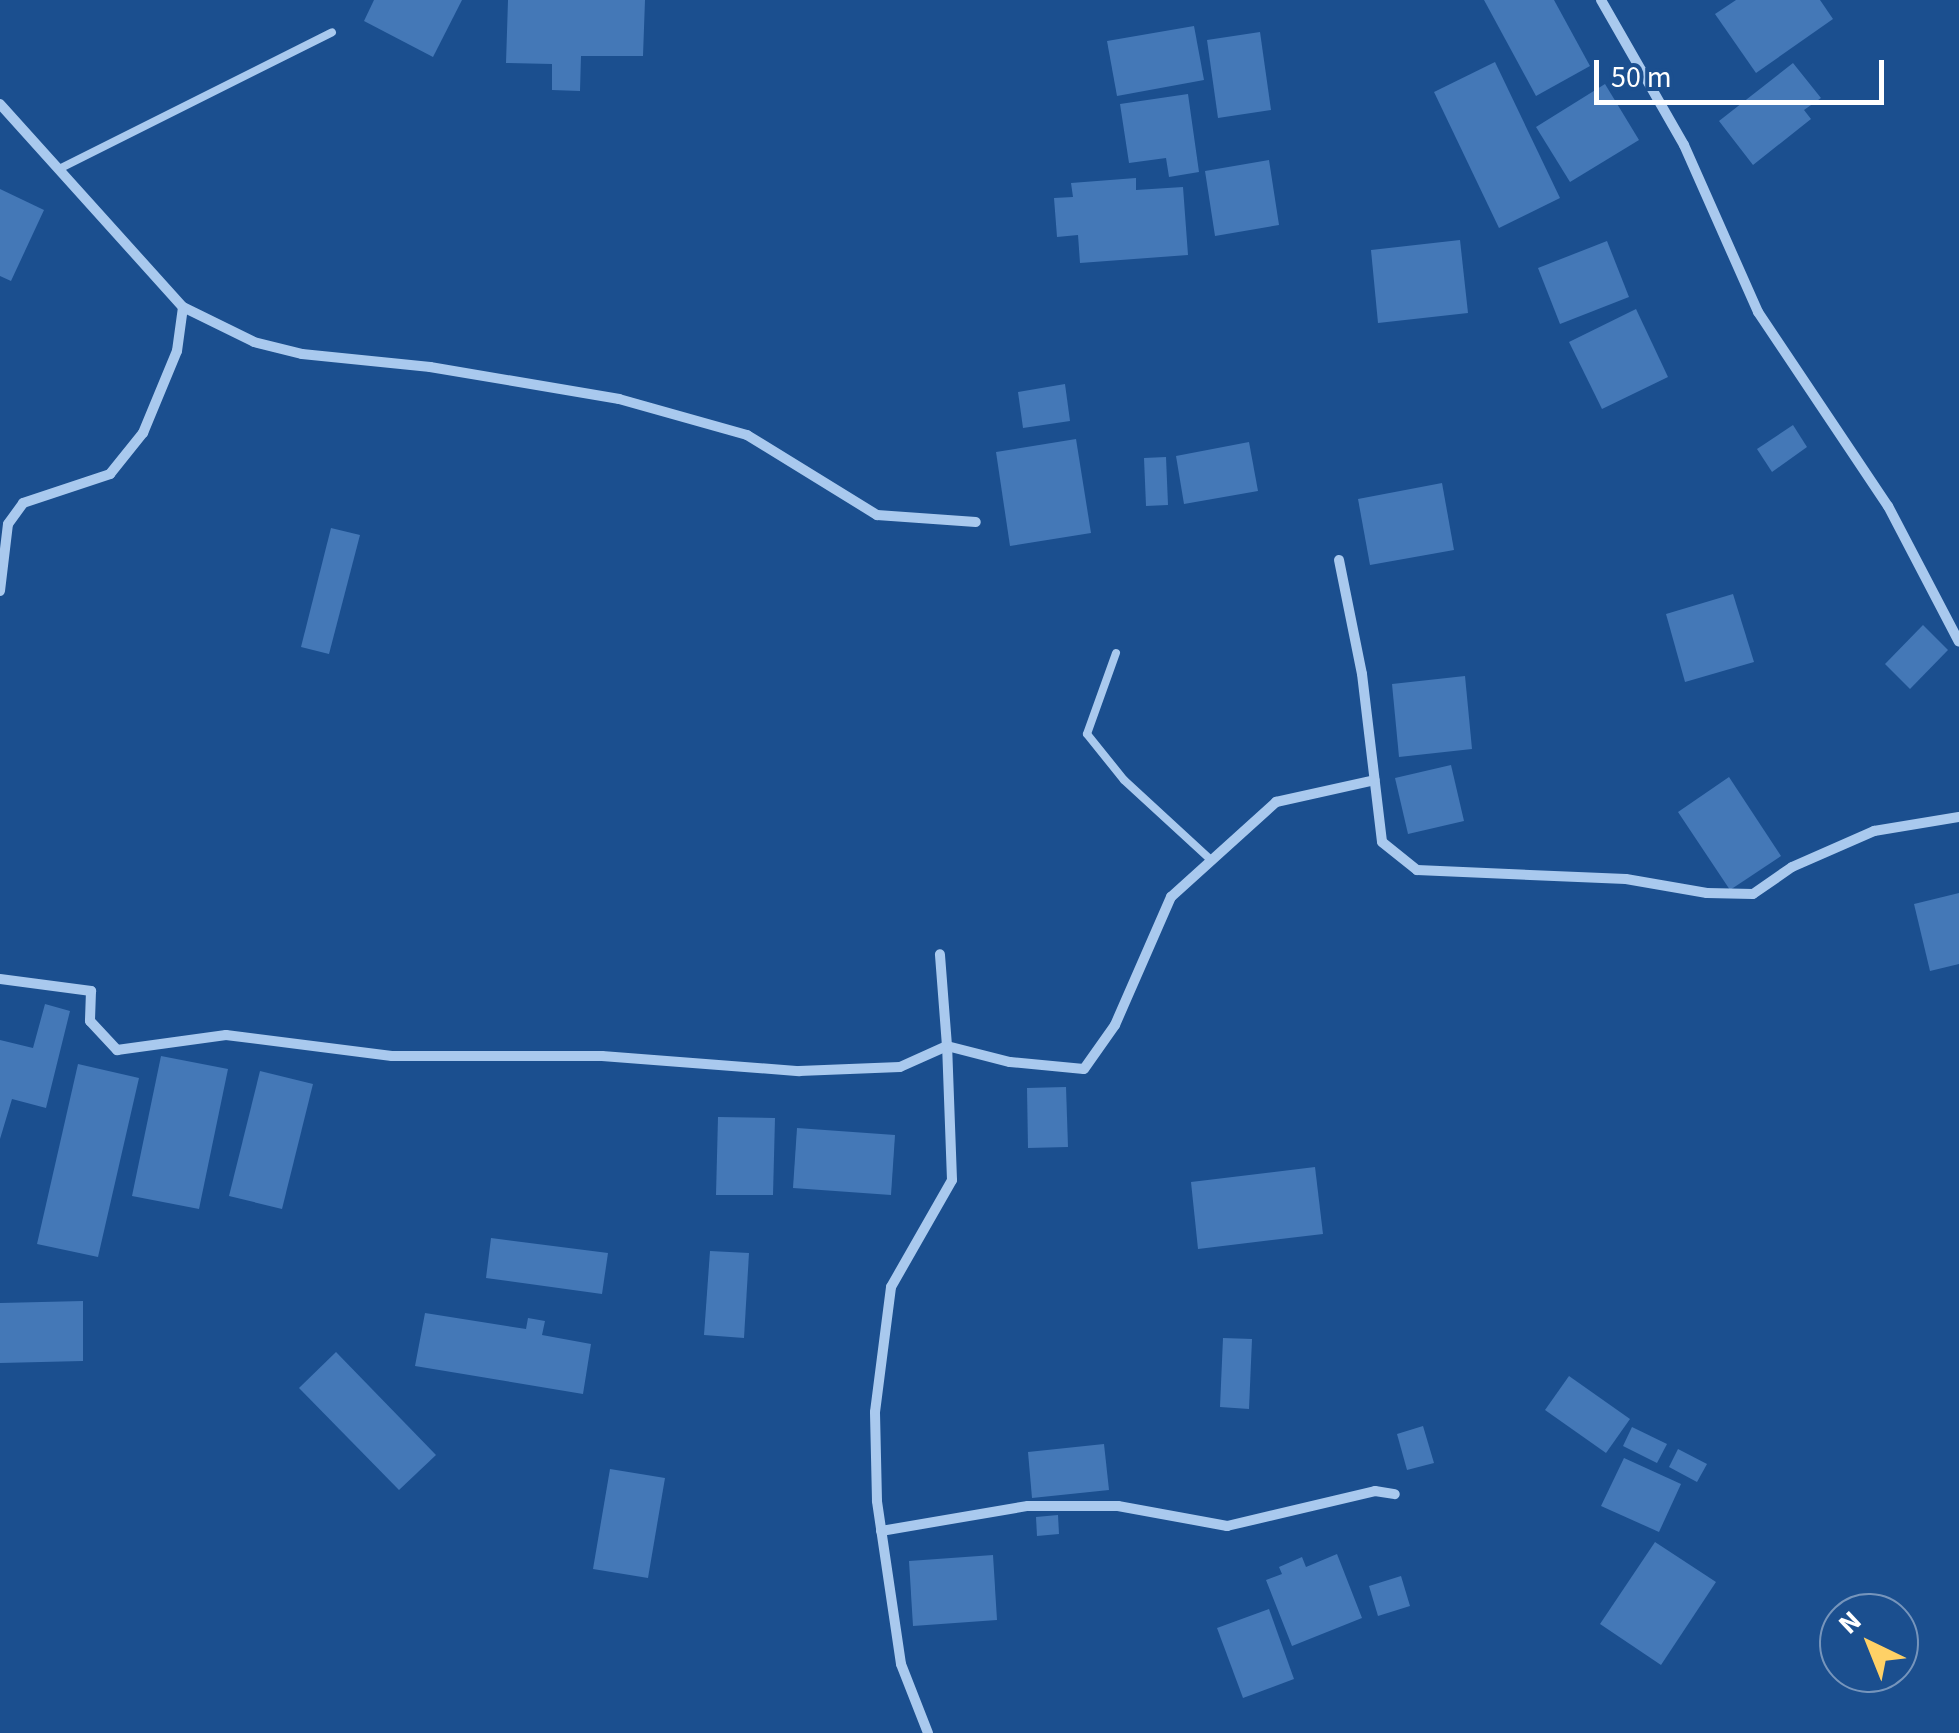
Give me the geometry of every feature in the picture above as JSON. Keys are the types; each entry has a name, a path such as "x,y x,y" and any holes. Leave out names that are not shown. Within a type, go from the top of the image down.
{"street":[{"path":"1601,0 1684,144 1758,312 1888,506 1959,642"},
{"path":"0,104 183,306 254,342 302,354 430,367 619,399 748,435 877,515 976,522"},
{"path":"0,591 8,524 24,504 110,474 142,433 177,351 183,306"},
{"path":"1340,560 1362,674 1382,842 1418,870 1626,879 1707,893 1753,894 1792,867 1874,831 1959,817"},
{"path":"0,978 91,992 90,1021 116,1050 226,1035 392,1056 602,1056 799,1071 900,1067 947,1046 1010,1062 1084,1069 1115,1025 1171,897 1276,802 1375,780"},
{"path":"928,1733 901,1664 881,1530 875,1412 891,1287 952,1180 940,954"},
{"path":"881,1530 1028,1506 1118,1506 1226,1526 1376,1490 1395,1494"}],"lane":[{"path":"61,168 332,32"},
{"path":"1116,653 1087,734 1124,780 1211,860"}],"building":[{"path":"374,0 462,0 433,57 364,21"},
{"path":"508,0 645,0 643,56 581,56 580,91 552,90 552,64 506,63"},
{"path":"1484,0 1554,0 1590,66 1536,96"},
{"path":"1736,0 1820,0 1833,19 1756,73 1715,14"},
{"path":"1194,26 1204,80 1117,96 1107,41"},
{"path":"1260,32 1271,110 1218,118 1207,40"},
{"path":"1495,62 1560,198 1499,228 1434,92"},
{"path":"1793,63 1821,98 1804,110 1811,119 1753,165 1719,121"},
{"path":"1605,84 1639,140 1570,182 1536,127"},
{"path":"1188,94 1199,172 1169,177 1166,158 1129,163 1120,104"},
{"path":"1269,160 1279,225 1215,236 1205,171"},
{"path":"1136,178 1136,190 1183,187 1188,255 1080,263 1078,235 1057,237 1054,198 1073,197 1071,183"},
{"path":"0,189 44,210 11,281 0,276"},
{"path":"1460,240 1468,313 1378,323 1371,250"},
{"path":"1607,241 1629,297 1560,324 1538,268"},
{"path":"1636,309 1668,377 1602,409 1569,342"},
{"path":"1065,384 1070,421 1023,428 1018,392"},
{"path":"1793,425 1807,447 1772,472 1757,449"},
{"path":"1076,439 1091,533 1010,546 996,452"},
{"path":"1249,442 1258,491 1184,504 1176,456"},
{"path":"1166,457 1168,505 1146,506 1144,458"},
{"path":"1442,483 1454,550 1370,565 1358,499"},
{"path":"331,528 360,535 329,654 301,647"},
{"path":"1733,594 1754,662 1685,682 1666,614"},
{"path":"1923,625 1948,650 1910,689 1885,664"},
{"path":"1465,676 1472,749 1399,757 1392,684"},
{"path":"1451,765 1464,821 1408,834 1395,778"},
{"path":"1729,777 1781,856 1730,890 1678,812"},
{"path":"1959,893 1959,964 1930,971 1914,904"},
{"path":"45,1004 70,1011 46,1108 12,1099 0,1139 0,1040 33,1048"},
{"path":"161,1056 228,1069 199,1209 132,1196"},
{"path":"78,1064 139,1078 98,1257 37,1244"},
{"path":"260,1071 313,1084 282,1209 229,1196"},
{"path":"1066,1087 1068,1147 1028,1148 1027,1088"},
{"path":"718,1117 775,1118 773,1195 716,1195"},
{"path":"797,1128 895,1135 891,1195 793,1188"},
{"path":"1315,1167 1323,1234 1198,1249 1191,1182"},
{"path":"491,1238 608,1253 602,1294 486,1278"},
{"path":"710,1251 749,1253 744,1338 704,1335"},
{"path":"83,1301 83,1361 0,1363 0,1303"},
{"path":"425,1313 526,1329 528,1318 545,1321 542,1335 591,1344 583,1394 415,1366"},
{"path":"1223,1338 1252,1339 1249,1409 1220,1407"},
{"path":"336,1352 436,1455 399,1490 299,1388"},
{"path":"1569,1376 1630,1419 1606,1453 1545,1410"},
{"path":"1423,1426 1434,1463 1407,1470 1397,1434"},
{"path":"1632,1427 1667,1444 1657,1463 1623,1446"},
{"path":"1104,1444 1109,1490 1032,1498 1028,1452"},
{"path":"1678,1449 1707,1464 1697,1482 1669,1467"},
{"path":"1624,1458 1681,1484 1659,1532 1601,1506"},
{"path":"610,1469 665,1478 648,1578 593,1569"},
{"path":"1058,1515 1059,1534 1037,1536 1036,1517"},
{"path":"1655,1542 1716,1582 1661,1665 1600,1624"},
{"path":"1337,1554 1362,1618 1292,1646 1266,1580 1282,1574 1279,1567 1302,1557 1306,1567"},
{"path":"993,1555 997,1620 913,1626 909,1561"},
{"path":"1401,1576 1410,1606 1378,1616 1369,1586"},
{"path":"1269,1609 1294,1679 1243,1698 1217,1628"}]}
